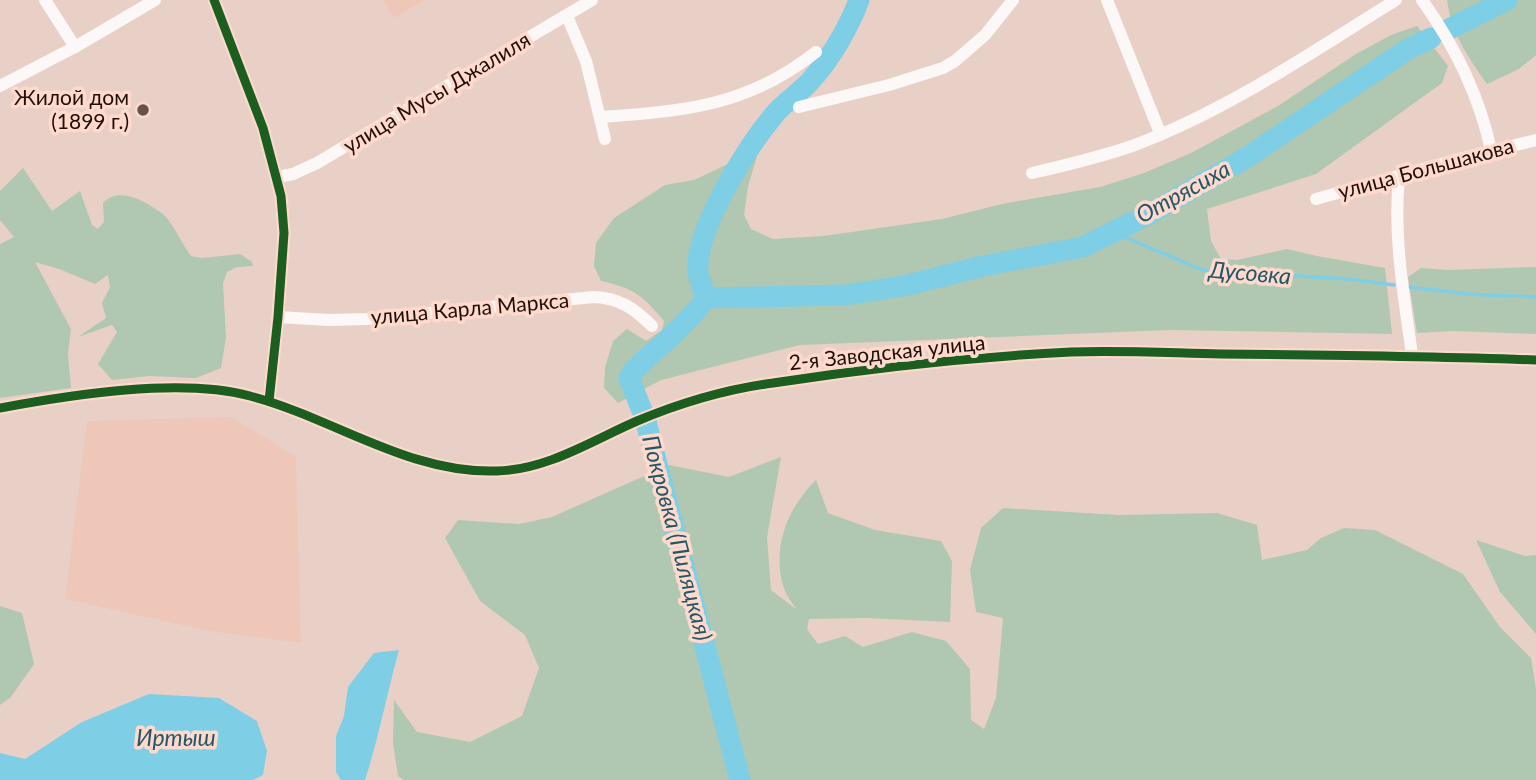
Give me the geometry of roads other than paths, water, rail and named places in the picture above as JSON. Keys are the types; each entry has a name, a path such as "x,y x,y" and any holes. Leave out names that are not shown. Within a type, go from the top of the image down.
{"street":[{"path":"46,0 75,47"},
{"path":"0,86 75,47 155,0"},
{"path":"214,0 263,128 278,177 284,233 269,401"},
{"name":"улица Мусы Джалиля","path":"278,177 293,174 317,163 592,0"},
{"path":"799,107 927,75 943,68 985,35 1013,0"},
{"path":"1107,0 1160,134"},
{"path":"1032,173 1084,161 1136,144 1206,113 1396,0"},
{"path":"1422,0 1440,26 1469,80 1482,112 1490,150"},
{"path":"567,16 586,61 606,139"},
{"path":"601,117 680,110 728,99 777,80 816,52"},
{"name":"улица Большакова","path":"1316,199 1490,150 1536,140"},
{"path":"1399,177 1397,237 1412,355"},
{"name":"улица Карла Маркса","path":"278,317 367,319 594,297 623,302 652,326"},
{"name":"2-я Заводская улица","path":"0,408 69,397 169,389 222,390 269,401 413,458 453,469 494,472 538,464 670,408 732,391 833,374 1072,352 1412,355 1536,359"}],"water":[{"path":"399,650 365,780 341,780 336,772 336,736 344,716 348,687 374,653"},
{"name":"Иртыш","path":"149,694 219,698 257,721 267,751 263,775 253,780 0,780 0,753 25,759 82,722"}],"waterway":[{"name":"Покровка (Пиляцкая)","path":"740,780 645,418 629,378 707,298 698,272 699,255 713,212 737,167 774,115 809,83 827,61 859,0"},
{"name":"Отрясиха","path":"1449,29 1507,0"},
{"name":"Отрясиха","path":"707,298 846,295 908,285 983,266 1083,247 1151,213 1246,158 1408,49 1431,38"},
{"name":"Дусовка","path":"1113,232 1202,270 1348,279 1394,285"},
{"name":"Дусовка","path":"1408,287 1467,294 1536,297"}],"place":[{"name":"Жилой дом (1899 г.)","path":"143,110"}]}
